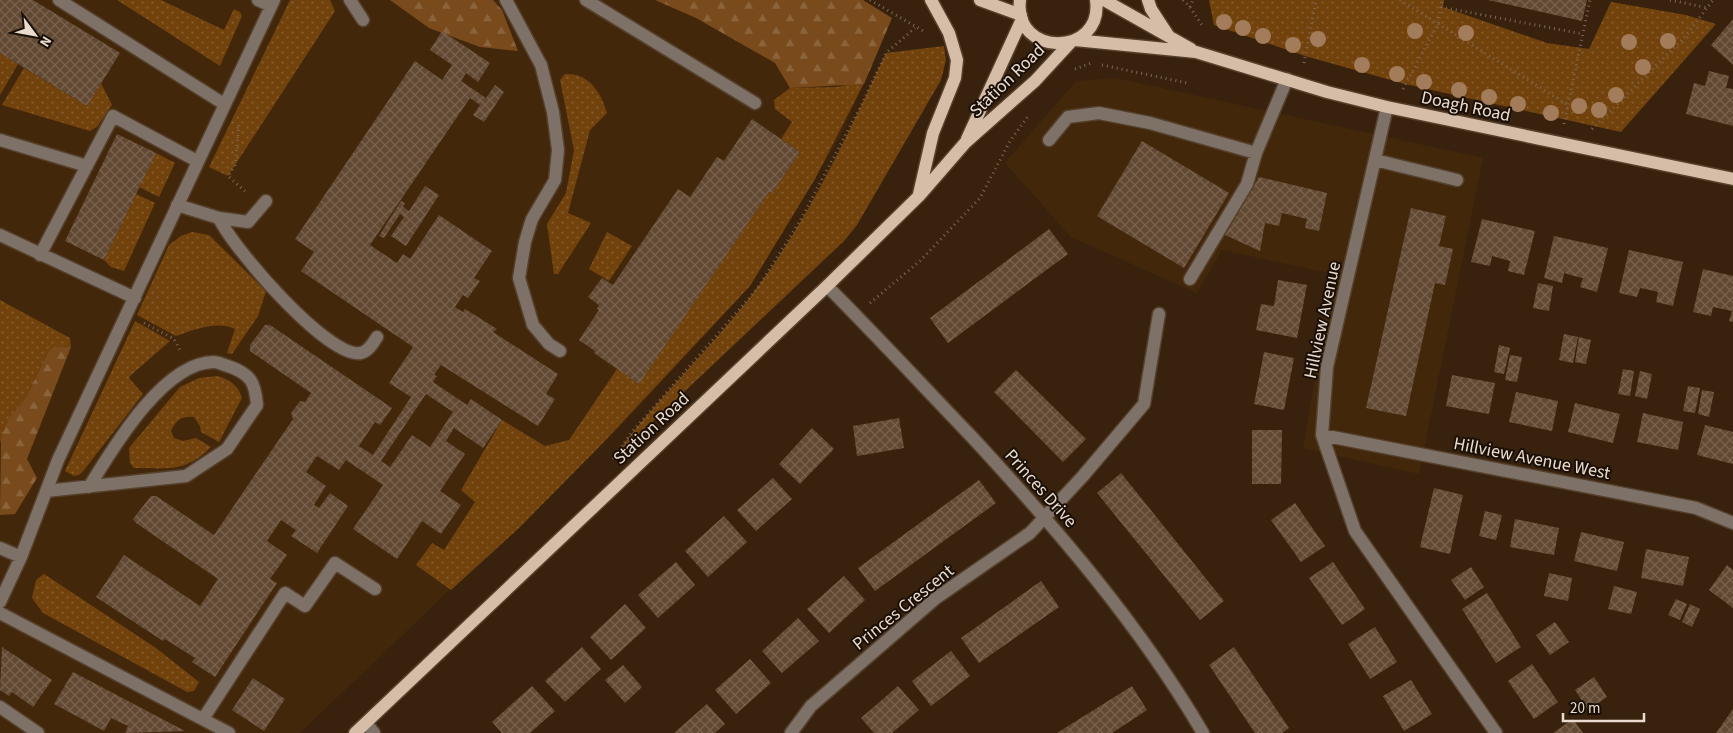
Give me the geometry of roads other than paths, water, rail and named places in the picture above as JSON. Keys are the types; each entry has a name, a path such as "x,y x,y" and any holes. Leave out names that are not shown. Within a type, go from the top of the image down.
{"main road":[{"path":"919,196 933,133 955,78 956,60 949,33 931,0"},
{"path":"980,0 1021,17 1020,0"},
{"name":"Station Road","path":"355,733 370,728 919,196 965,143 1035,81 1073,41 1091,26 1095,16 1096,0"},
{"name":"Doagh Road","path":"1104,0 1196,52"},
{"path":"1148,0 1151,9 1168,36"},
{"name":"Doagh Road","path":"1021,17 1027,30 1047,43 1059,44 1073,41 1196,52 1327,92 1387,107 1733,179"},
{"name":"Station Road","path":"965,143 1021,17"}],"street":[{"path":"59,0 224,104"},
{"path":"0,602 21,557 58,460 272,3 258,0"},
{"path":"350,0 363,20"},
{"path":"506,0 541,65 553,112 558,150 555,180 532,219 525,242 519,278 533,325 549,344 560,352"},
{"path":"586,0 755,103"},
{"path":"1190,279 1247,184 1256,153 1286,79"},
{"name":"Hillview Avenue","path":"1387,107 1327,367 1322,435 1356,531 1496,733"},
{"path":"1049,140 1068,117 1099,113 1150,122 1256,153"},
{"path":"40,255 114,116 197,161"},
{"path":"0,140 87,166"},
{"path":"1375,160 1456,180"},
{"path":"177,204 219,218 248,222 264,204"},
{"path":"219,218 226,233 260,276 303,319 333,341 353,352 362,353 369,348 377,337"},
{"path":"0,234 40,255 135,298"},
{"name":"Princes Drive","path":"827,286 1046,517 1098,580 1174,683 1203,733"},
{"name":"Princes Crescent","path":"790,733 811,706 936,598 1030,533 1046,517 1144,404 1159,314"},
{"path":"46,491 88,488 186,476 227,449 257,405 255,384 241,371 214,362 191,368 169,381 149,401 119,438 88,488"},
{"name":"Hillview Avenue West","path":"1322,435 1696,508 1733,523"},
{"path":"0,548 21,557"},
{"path":"203,719 285,593 305,606 336,563 375,589"},
{"path":"0,613 229,733"},
{"path":"0,708 38,733"}]}
